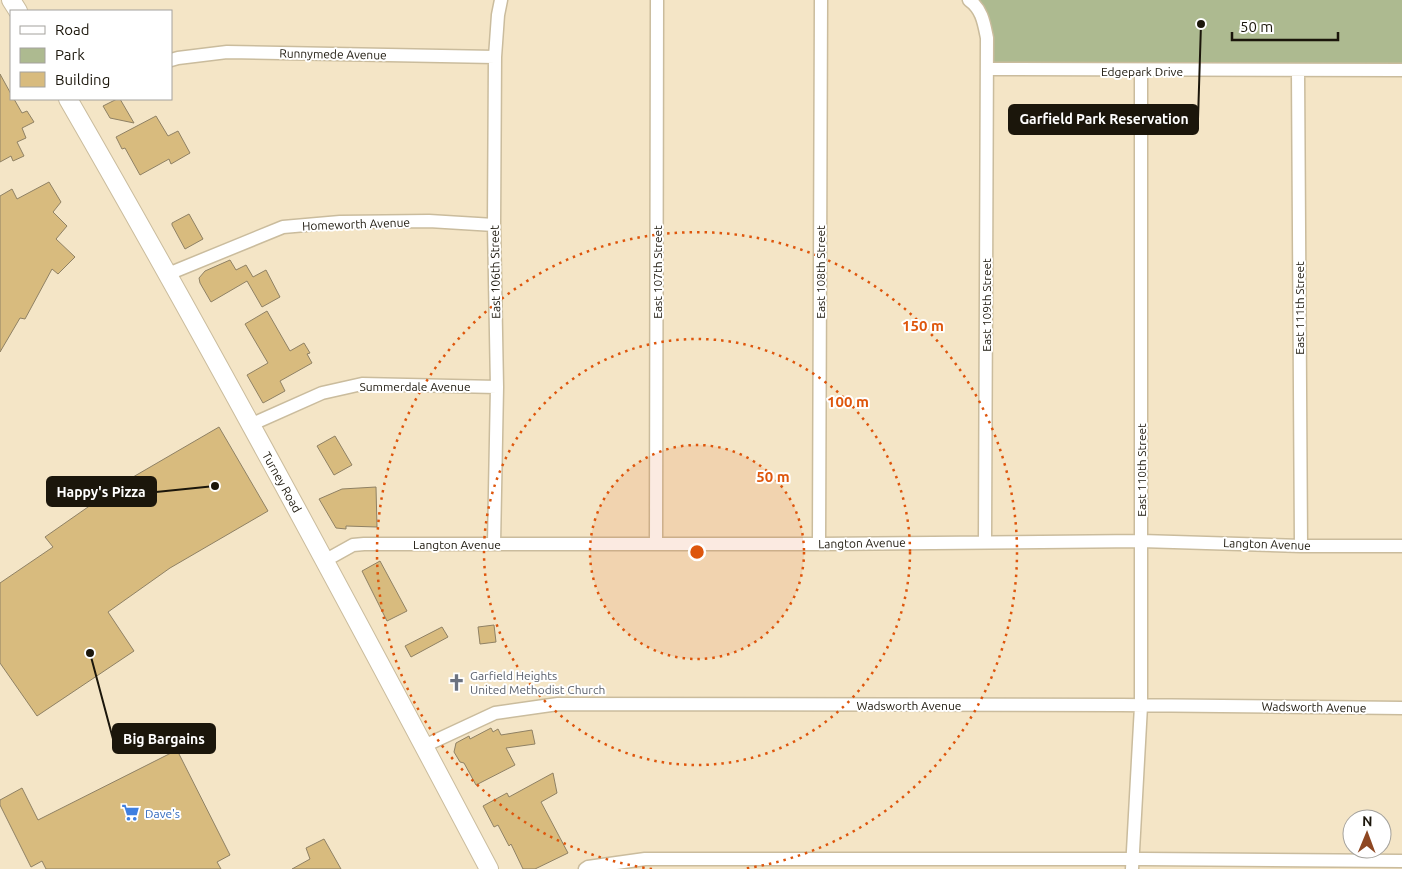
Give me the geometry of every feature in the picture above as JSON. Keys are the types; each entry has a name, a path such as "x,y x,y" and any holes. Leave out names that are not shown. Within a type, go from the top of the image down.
{"main road":[{"name":"Turney Road","path":"72,100 326,560 489,869"}],"street":[{"name":"East 106th Street","path":"494,544 497,387 494,225 495,57 498,14 501,0"},
{"name":"East 107th Street","path":"656,544 657,0"},
{"name":"East 108th Street","path":"819,544 821,0"},
{"path":"969,0 976,5 984,20 987,38 988,69"},
{"name":"Runnymede Avenue","path":"172,60 227,52 495,57"},
{"name":"Edgepark Drive","path":"988,69 1141,71 1402,70"},
{"name":"East 109th Street","path":"985,541 988,69"},
{"name":"East 110th Street","path":"1132,864 1141,706 1141,71"},
{"name":"East 111th Street","path":"1298,71 1301,546"},
{"name":"Homeworth Avenue","path":"168,274 283,227 350,222 429,221 494,225"},
{"name":"Summerdale Avenue","path":"250,425 322,393 362,384 497,387"},
{"name":"Langton Avenue","path":"326,560 342,550 358,544 819,544 1141,541 1301,546 1402,546"},
{"name":"Wadsworth Avenue","path":"424,746 495,713 558,704 1402,708"},
{"path":"585,869 645,860 1132,864 1402,861"}],"green space":[{"path":"969,0 1402,0 1402,70 988,69 987,38"}],"building":[{"path":"0,74 10,92 10,100 15,100 22,113 27,111 34,122 22,128 26,138 17,142 24,156 13,161 11,156 0,162"},
{"path":"115,100 121,100 134,123 110,118 103,106"},
{"path":"156,116 168,136 178,131 190,153 171,164 169,159 140,175 125,148 122,149 116,137"},
{"path":"49,182 61,202 53,212 67,226 56,239 75,257 58,274 52,269 25,319 20,318 0,352 0,196 12,189 17,199"},
{"path":"189,214 203,239 185,249 172,223"},
{"path":"230,260 236,270 246,265 253,277 266,270 280,297 262,307 247,281 211,302 199,278 205,271"},
{"path":"267,311 290,351 304,343 310,353 307,354 312,363 280,381 285,391 263,403 247,375 268,363 245,324"},
{"path":"219,427 268,511 170,568 108,612 134,651 37,716 0,663 0,583 53,547 45,537 121,484"},
{"path":"335,436 352,465 334,475 317,446"},
{"path":"376,487 377,527 346,526 346,529 336,528 319,499 342,489"},
{"path":"380,561 407,611 387,621 362,571"},
{"path":"494,625 496,642 480,644 478,627"},
{"path":"442,627 448,637 411,657 405,646"},
{"path":"491,728 493,732 498,729 501,735 532,730 535,744 506,748 515,765 476,785 464,763 460,762 454,752 456,743 469,736 470,739"},
{"name":"Dave's","path":"177,750 230,855 217,862 221,869 46,869 42,861 31,867 0,805 0,800 22,788 38,820"},
{"path":"553,773 557,793 541,802 568,853 535,869 523,869 511,844 509,846 498,825 494,827 483,806 507,793 509,797"},
{"path":"324,839 341,869 292,869 310,859 306,848"}],"place":[{"name":"Garfield Park Reservation","path":"1201,24"},
{"name":"Happy's Pizza","path":"215,486"},
{"name":"Big Bargains","path":"90,653"},
{"name":"Garfield Heights United Methodist Church","path":"456,682"},
{"name":"Dave's","path":"131,813"}]}
